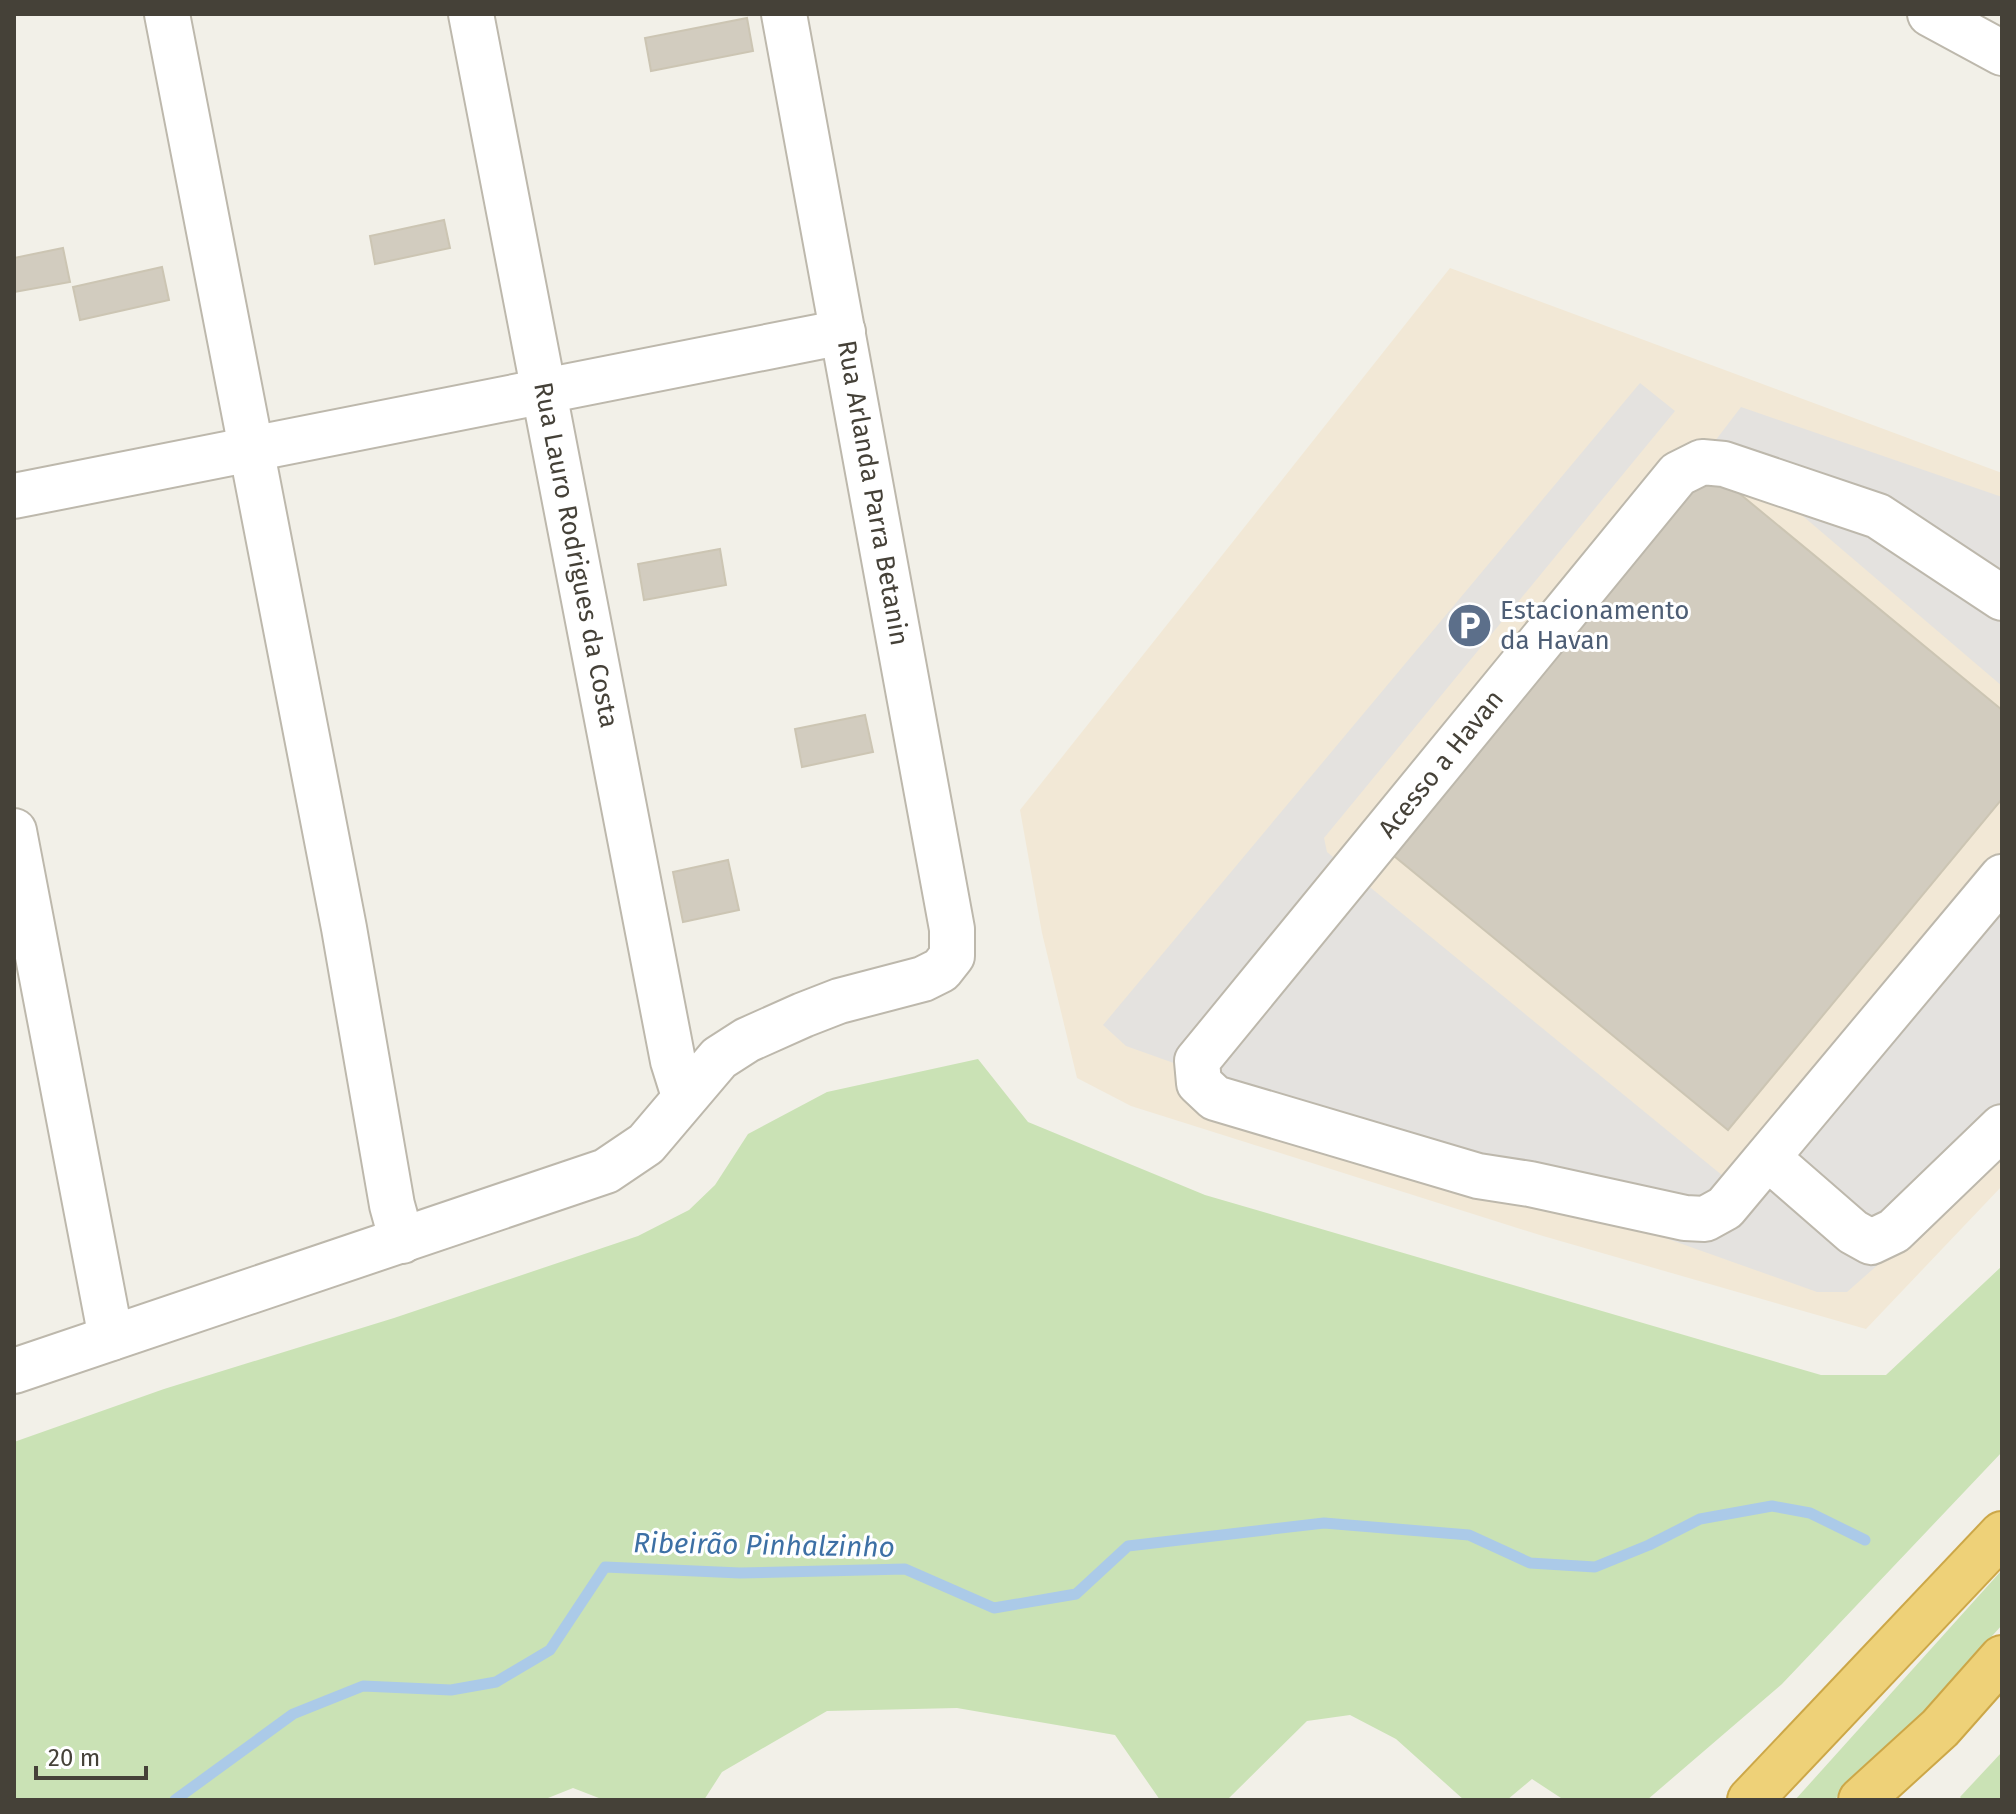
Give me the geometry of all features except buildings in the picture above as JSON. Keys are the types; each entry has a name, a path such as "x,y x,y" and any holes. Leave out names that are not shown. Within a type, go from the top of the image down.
{"highway":[{"path":"1750,1800 2002,1534"},
{"path":"1883,1800 1940,1728 2002,1658"},
{"path":"1861,1800 1940,1728"}],"street":[{"path":"167,14 344,928 392,1205 402,1241"},
{"name":"Rua Lauro Rodrigues da Costa","path":"471,14 673,1061 684,1096"},
{"name":"Rua Arlanda Parra Betanin","path":"684,1096 719,1058 747,1040 839,1001 923,979 941,970 952,956 952,929 784,14"},
{"path":"1930,14 2002,53"},
{"path":"14,496 843,332"},
{"name":"Acesso a Havan","path":"1768,1158 1725,1208 1705,1219 1685,1218 1530,1184 1478,1176 1215,1098 1199,1083 1197,1061 1678,474 1702,462 1724,464 1878,516 2002,598"},
{"path":"14,831 111,1338"},
{"path":"2002,877 1768,1158 1853,1232 1871,1242 1894,1231 2002,1127"},
{"path":"14,1371 606,1171 646,1144 662,1128 684,1096"}],"shaded area":[{"path":"1450,268 2002,473 2002,1186 1866,1329 1543,1236 1131,1106 1077,1078 1042,933 1020,810"},
{"name":"Estacionamento da Havan","path":"1640,383 1675,411 1324,838 1327,852 1745,1194 2002,892 2002,1147 1967,1186 1847,1292 1817,1292 1126,1046 1103,1025"},
{"path":"1741,407 2002,497 2002,686 1715,441"}],"green space":[{"path":"978,1059 1028,1122 1205,1195 1821,1375 1886,1375 2002,1266 2002,1452 1782,1684 1647,1800 1564,1800 1532,1779 1507,1800 1464,1800 1396,1739 1350,1715 1307,1721 1227,1800 1160,1800 1115,1735 957,1708 827,1711 722,1772 704,1800 604,1800 573,1788 543,1800 14,1800 14,1442 164,1389 394,1318 638,1236 689,1210 715,1185 748,1134 827,1092"},
{"path":"2002,1570 2002,1625 1916,1720 1834,1800 1795,1800"},
{"path":"2002,1752 2002,1800 1963,1800 1960,1797"}],"waterway":[{"name":"Ribeirão Pinhalzinho","path":"175,1800 293,1714 363,1686 451,1690 496,1682 550,1650 605,1567 740,1573 905,1569 994,1608 1076,1594 1128,1546 1324,1523 1469,1535 1530,1563 1595,1567 1649,1545 1700,1519 1772,1506 1810,1513 1865,1540"}],"place":[{"name":"Estacionamento da Havan","path":"1469,625"}]}
